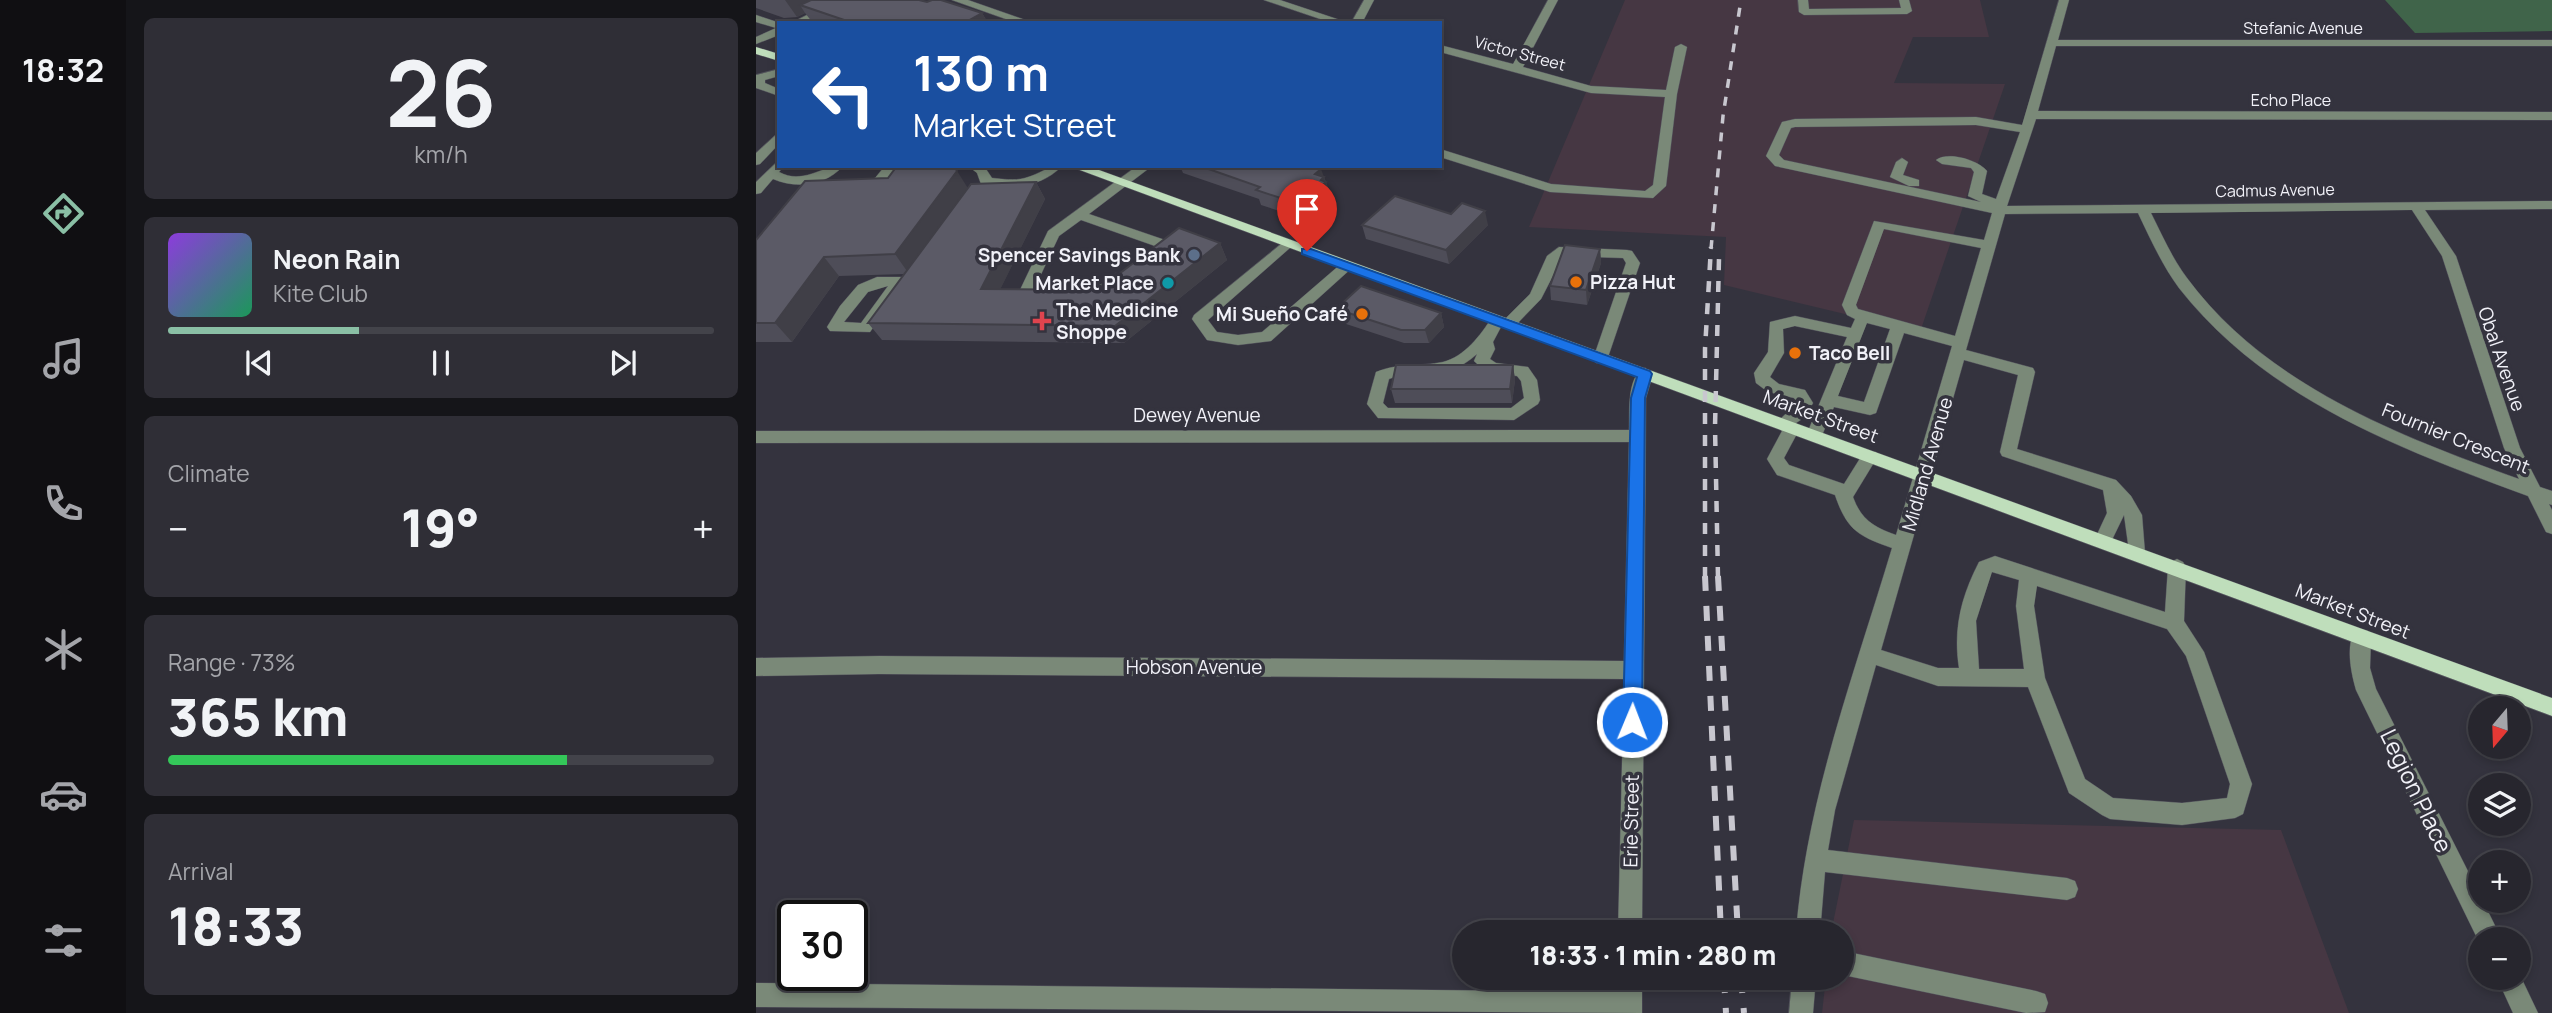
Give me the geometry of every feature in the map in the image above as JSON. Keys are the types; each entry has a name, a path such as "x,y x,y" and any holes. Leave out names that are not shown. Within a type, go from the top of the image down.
{"main road":[{"path":"756,50 777,57"},
{"name":"Market Street","path":"1080,168 2177,567 2552,707"}],"street":[{"path":"800,21 846,0"},
{"path":"957,0 1023,21"},
{"path":"1269,0 1337,21"},
{"path":"1357,21 1369,0"},
{"path":"1517,68 1553,0"},
{"path":"1803,0 1804,12 1906,11 1904,0"},
{"name":"Midland Avenue","path":"1809,920 1824,810 1924,476 2000,207 2054,43 2064,0"},
{"path":"756,19 777,28"},
{"path":"756,41 777,30"},
{"name":"Stefanic Avenue","path":"2054,43 2552,43"},
{"path":"1442,154 1549,188 1648,195 1656,191 1681,47"},
{"name":"Victor Street","path":"1442,49 1591,89 1671,94"},
{"path":"758,81 777,73"},
{"path":"758,81 777,92"},
{"name":"Echo Place","path":"2000,207 1780,163 1772,156 1786,125 1795,123 2552,116"},
{"path":"757,157 777,137"},
{"path":"1942,160 1975,166 1981,171 1975,196"},
{"path":"1902,162 1896,177 1899,180 1975,196 2000,207"},
{"path":"756,190 775,168 779,178 816,181 834,168"},
{"path":"792,168 790,175 794,177 845,187 874,185 890,168"},
{"path":"982,175 1026,183 1052,168"},
{"path":"1124,271 1102,289 1027,290 1053,234 1143,168"},
{"name":"Obal Avenue","path":"2415,205 2449,256 2512,448 2552,527"},
{"name":"Cadmus Avenue","path":"2000,207 2143,210 2552,205"},
{"name":"Fournier Crescent","path":"2143,210 2184,284 2227,331 2260,359 2322,400 2386,434 2552,498"},
{"path":"1079,215 1160,243 1142,257"},
{"path":"1989,245 1880,224 1849,305 1852,312 2027,372 2008,452 2110,485 2133,510 2137,525 2136,553"},
{"path":"1286,244 1199,319 1212,336 1238,340 1266,337 1347,266"},
{"path":"1485,342 1487,349 1482,360 1492,368 1522,371 1529,380 1532,400 1514,414 1384,414 1375,404 1381,376 1401,367 1448,366 1462,360 1473,346 1485,342 1502,323 1536,296 1556,253 1570,249 1627,254 1633,262 1601,359"},
{"path":"898,282 914,282 930,259"},
{"path":"1814,436 1863,317"},
{"path":"1856,334 1795,321 1774,326 1776,354 1762,373 1762,379 1774,388 1799,394 1833,393 1870,409 1899,326"},
{"name":"Erie Street","path":"1630,920 1638,398 1645,374"},
{"path":"1799,394 1803,398 1803,408 1787,426 1775,459 1783,470 1842,491 1853,487 1870,456"},
{"name":"Dewey Avenue","path":"756,437 1638,436"},
{"path":"2103,541 2118,508 2118,499 2110,485"},
{"path":"1842,491 1850,516 1859,529 1903,545"},
{"path":"1970,677 1963,635 1964,618 1985,567 1995,564 2174,623 2194,652 2241,784 2235,807 2182,814 2110,808 2077,786 2035,678 2025,606 2029,576"},
{"path":"2174,623 2177,567"},
{"name":"Legion Place","path":"2361,637 2360,668 2366,690 2484,927"},
{"path":"1871,655 1938,677 2035,678"},
{"name":"Hobson Avenue","path":"756,667 893,665 1633,670"},
{"path":"1816,860 2067,889"},
{"path":"1854,965 2036,1003"},
{"path":"756,995 1630,1009 1630,990"},
{"path":"1801,1013 1803,990"},
{"path":"2514,990 2526,1013"}],"shaded area":[{"path":"1625,0 1980,0 1989,37 1913,37 1894,83 2005,84 1920,332 1724,285 1726,237 1529,227"},
{"path":"1854,820 2281,830 2349,1013 1822,1013 1825,990 1854,990 1854,920 1834,920"}],"green space":[{"path":"2385,0 2552,0 2552,31 2415,33"}],"building":[{"path":"811,0 941,0 982,13 968,21 847,21 800,5"},
{"path":"896,168 955,168 957,171 895,254 824,257 775,323 756,323 756,240 805,181 888,178"},
{"path":"1206,168 1318,168 1321,169 1315,174 1324,177 1321,180 1326,182 1299,204 1256,190 1260,187"},
{"path":"1036,182 981,289 1098,290 1179,228 1220,243 1115,326 868,323 971,184"},
{"path":"1395,196 1451,214 1462,203 1485,211 1446,250 1362,225"},
{"path":"1565,245 1600,249 1586,290 1550,286"},
{"path":"1361,286 1441,313 1425,330 1401,330 1336,309"},
{"path":"1396,365 1513,365 1510,389 1391,389"}],"railway":[{"path":"1711,249 1723,116 1741,0"},
{"path":"1705,576 1705,349 1711,247"},
{"path":"1718,578 1715,427 1719,258"},
{"path":"1705,576 1720,920"},
{"path":"1718,576 1737,920"},
{"path":"1725,990 1726,1013"},
{"path":"1742,990 1744,1013"}],"place":[{"name":"Spencer Savings Bank","path":"1194,255"},
{"name":"Pizza Hut","path":"1576,282"},
{"name":"Market Place","path":"1168,283"},
{"name":"Mi Sueño Café","path":"1362,314"},
{"name":"The Medicine Shoppe","path":"1042,321"},
{"name":"Taco Bell","path":"1795,353"}],"route":[{"path":"1307,251 1645,374 1638,398 1632,722"}]}
